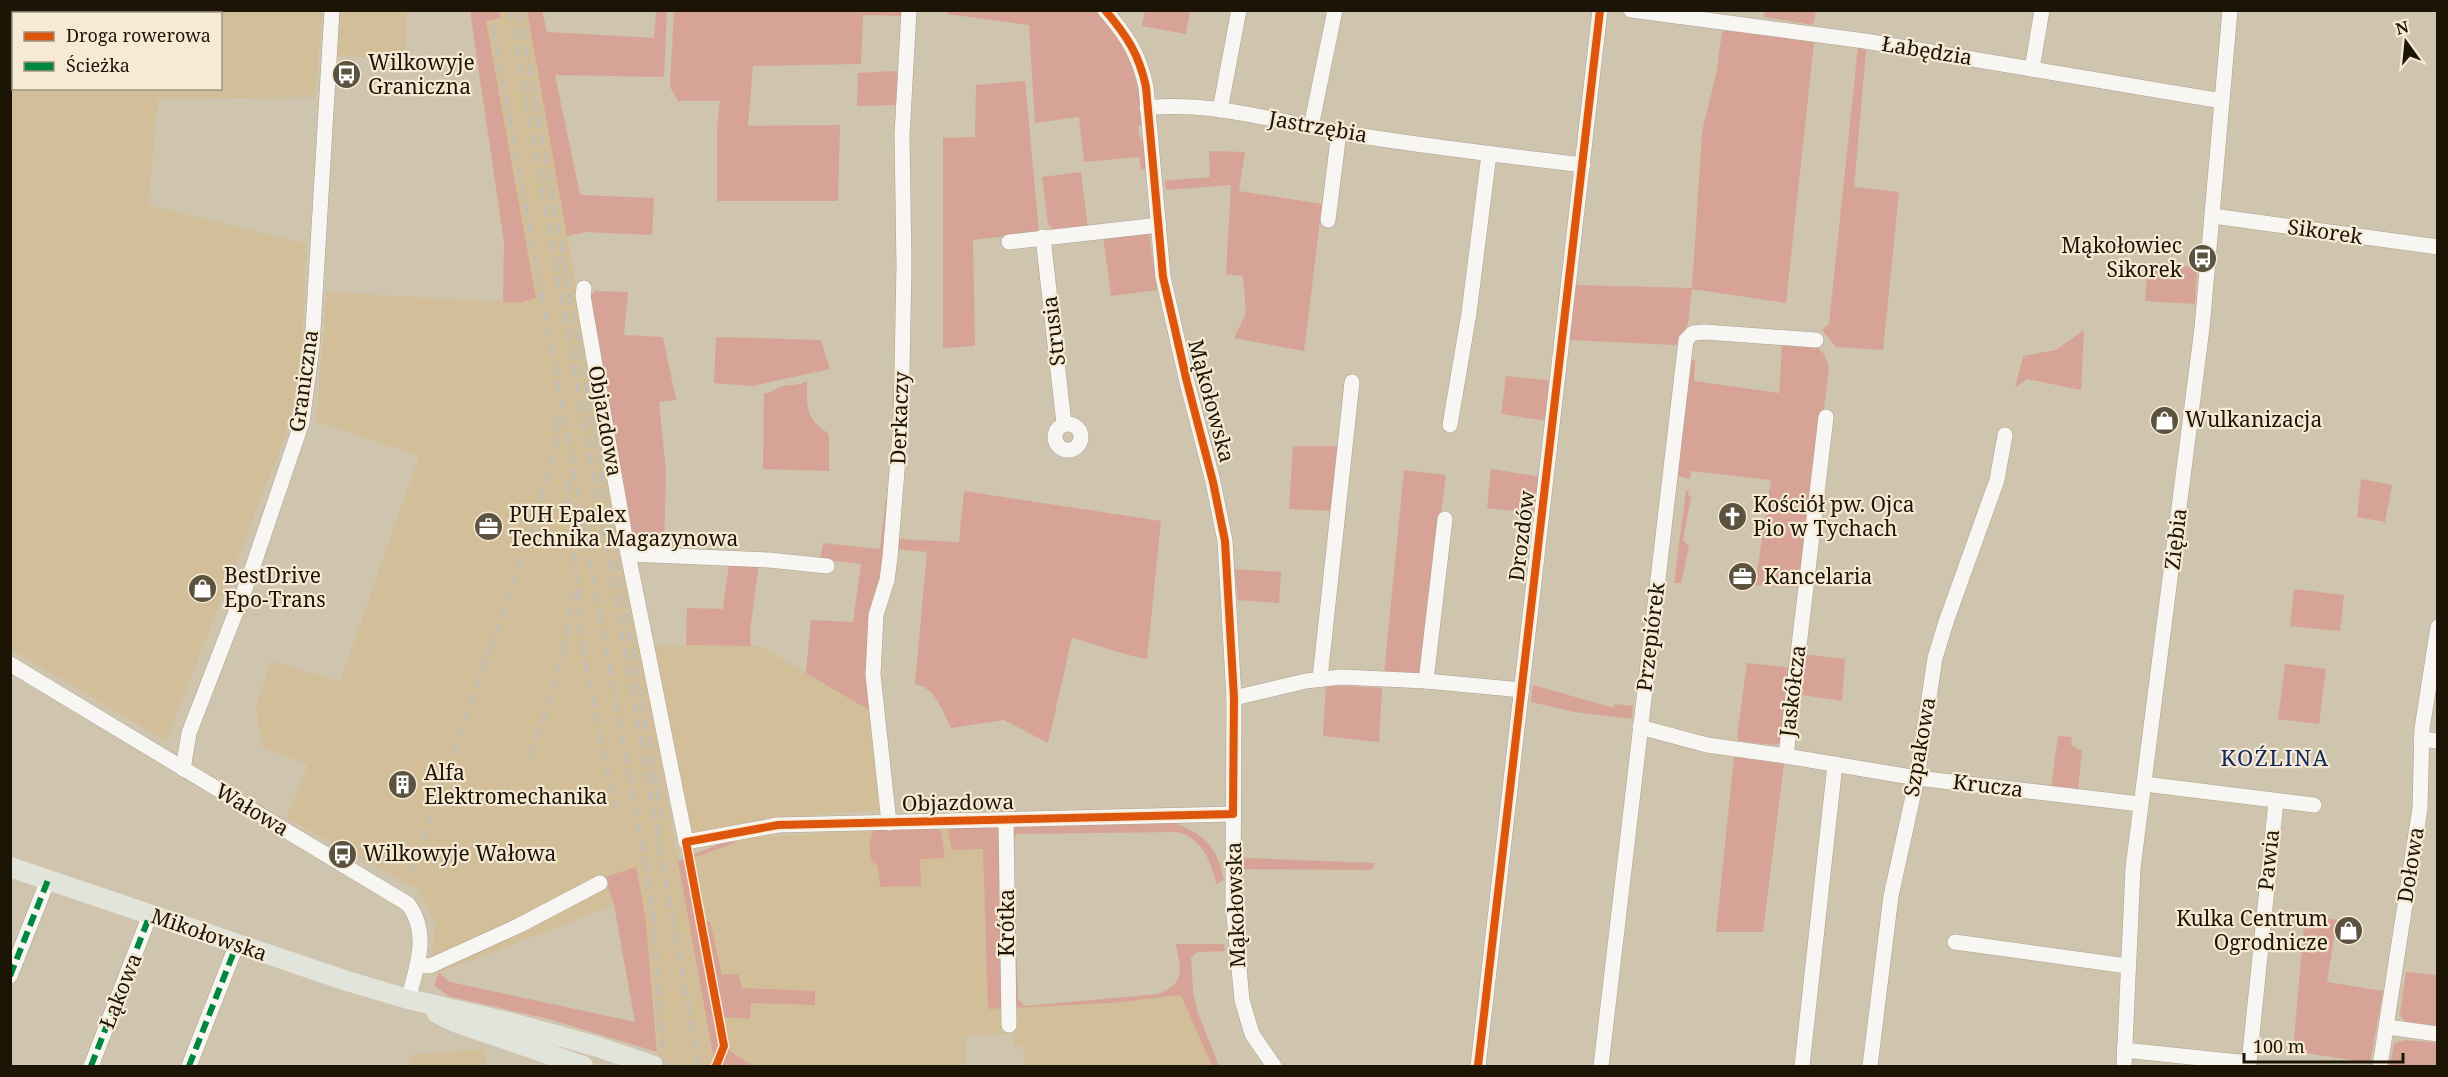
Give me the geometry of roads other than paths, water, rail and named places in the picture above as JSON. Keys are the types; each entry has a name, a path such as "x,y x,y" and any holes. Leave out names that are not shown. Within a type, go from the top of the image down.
{"main road":[{"name":"Mikołowska","path":"10,867 408,999 508,1022 647,1064"},
{"name":"Mikołowska","path":"408,999 455,1022 583,1066"}],"street":[{"name":"Graniczna","path":"189,733 249,578 303,422 312,346 332,10"},
{"name":"Derkaczy","path":"889,823 873,675 876,615 887,580 890,557 901,422 904,265 902,135 909,10"},
{"name":"Mąkołowska","path":"1105,10 1137,53 1146,87 1163,277 1214,482 1225,541 1234,698 1234,915 1242,1000 1252,1034 1274,1066"},
{"path":"1220,110 1239,10"},
{"path":"1311,127 1335,10"},
{"name":"Drozdów","path":"1478,1066 1600,10"},
{"name":"Łabędzia","path":"1631,10 1826,35 2222,100"},
{"path":"2032,69 2042,10"},
{"name":"Ziębia","path":"2124,1066 2133,868 2187,453 2213,216 2230,10"},
{"name":"Jastrzębia","path":"1147,108 1164,106 1220,110 1339,132 1583,165"},
{"path":"1328,220 1339,132"},
{"path":"1450,425 1469,313 1489,154"},
{"name":"Sikorek","path":"2213,216 2438,247"},
{"path":"1009,242 1159,225"},
{"name":"Strusia","path":"1043,237 1064,424"},
{"name":"Objazdowa","path":"584,288 583,296 628,554 686,842 778,825 1233,814"},
{"name":"Przepiórek","path":"1601,1066 1686,340 1690,334 1703,332 1816,340"},
{"path":"1320,678 1352,382"},
{"name":"Jaskółcza","path":"1826,417 1786,756 1835,764"},
{"name":"Szpakowa","path":"1870,1066 1891,896 1917,778 1935,658 1997,480 2005,435"},
{"path":"1426,681 1445,519"},
{"path":"628,554 759,559 827,566"},
{"name":"Dołowa","path":"2380,1066 2420,808 2421,739 2438,627"},
{"name":"Wałowa","path":"10,664 408,904 420,926 421,942 408,999"},
{"path":"1234,698 1320,678 1358,677 1426,681 1522,690"},
{"path":"1640,727 1707,745 1786,756"},
{"path":"167,760 172,750 189,733"},
{"path":"183,769 189,733"},
{"path":"2421,739 2438,741"},
{"path":"1802,1066 1835,764"},
{"name":"Krucza","path":"1835,764 1917,778 2140,804"},
{"path":"2144,784 2314,806"},
{"name":"Pawia","path":"2124,1050 2249,1063 2276,801"},
{"name":"Krótka","path":"1006,820 1009,1025"},
{"path":"10,976 48,880"},
{"path":"417,965 430,966 518,926 600,884"},
{"name":"Łąkowa","path":"91,1066 150,915"},
{"path":"1955,942 2127,966"},
{"path":"189,1066 237,944"},
{"path":"2387,1027 2438,1034"}],"railway":[{"path":"510,10 699,1066"},
{"path":"519,10 664,826"},
{"path":"493,26 648,876 653,910 664,1066"},
{"path":"411,874 539,509 556,441 556,409"},
{"path":"568,481 583,651 615,807"},
{"path":"530,757 551,697 562,656 571,594"}],"place":[{"name":"Wilkowyje Graniczna","path":"347,75"},
{"name":"Mąkołowiec Sikorek","path":"2203,258"},
{"name":"Wulkanizacja","path":"2164,420"},
{"name":"Kościół pw. Ojca Pio w Tychach","path":"1732,517"},
{"name":"PUH Epalex Technika Magazynowa","path":"488,527"},
{"name":"Kancelaria","path":"1743,577"},
{"name":"BestDrive Epo-Trans","path":"203,588"},
{"name":"Alfa Elektromechanika","path":"403,785"},
{"name":"Wilkowyje Wałowa","path":"342,854"},
{"name":"Kulka Centrum Ogrodnicze","path":"2349,931"}],"district":[{"name":"KOŹLINA","path":"2275,758"}]}
